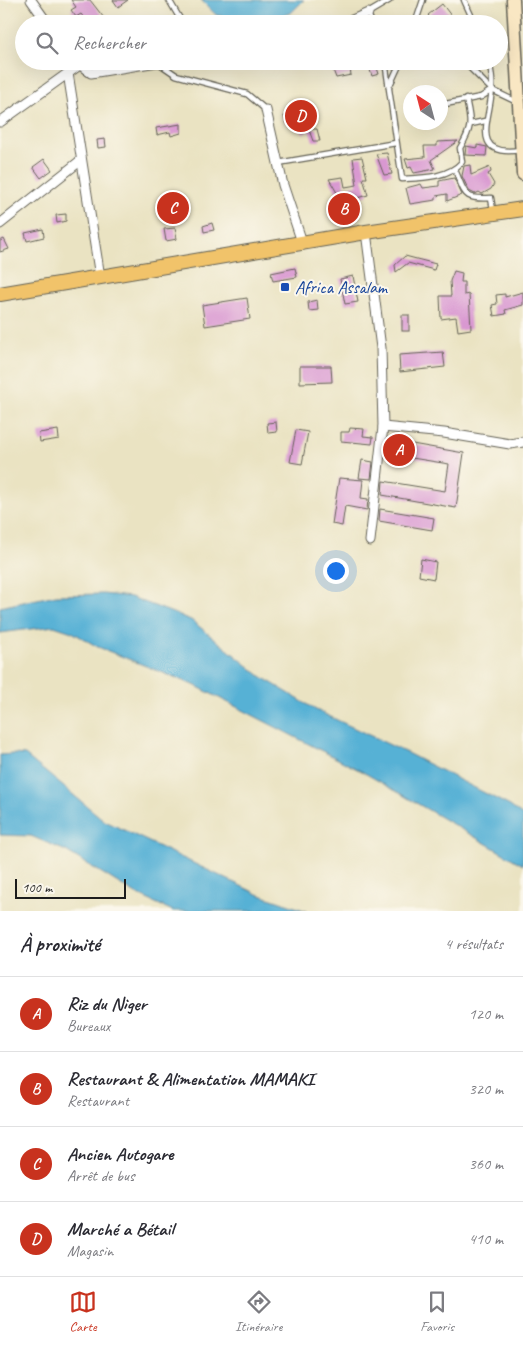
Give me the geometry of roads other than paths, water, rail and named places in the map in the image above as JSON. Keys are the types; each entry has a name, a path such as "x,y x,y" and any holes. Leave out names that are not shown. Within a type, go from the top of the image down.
{"main road":[{"path":"513,0 523,174"},
{"path":"0,294 523,209"},
{"path":"366,235 523,215"},
{"path":"0,300 303,245"}],"street":[{"path":"31,0 42,15"},
{"path":"363,15 368,13"},
{"path":"0,122 70,70"},
{"path":"86,70 91,73 110,70"},
{"path":"68,73 80,161 100,277"},
{"path":"266,110 278,163 303,245"},
{"path":"0,224 80,161"},
{"path":"366,235 381,348 383,427 370,541"},
{"path":"383,427 444,433 510,444 523,442"}],"lane":[{"path":"169,0 178,15"},
{"path":"368,13 390,0"},
{"path":"418,15 423,0"},
{"path":"464,0 471,15"},
{"path":"170,70 176,75 247,94 266,110"},
{"path":"386,70 402,179 435,176 455,170 462,162 460,148 469,134 471,124 466,99"},
{"path":"389,89 397,70"},
{"path":"472,70 492,90 519,102"},
{"path":"492,70 492,90 485,121 487,139 492,147 503,153 522,150"},
{"path":"448,103 481,97 492,90"},
{"path":"471,124 485,121"},
{"path":"278,163 396,143"},
{"path":"455,170 467,196 472,200 490,198 494,214"}],"water":[{"path":"201,0 304,0 291,13 284,15 216,15"},
{"path":"103,594 131,597 191,620 262,677 316,710 409,754 510,806 523,816 523,865 363,772 194,685 98,647 72,632 54,626 0,633 0,607 56,595"},
{"path":"0,755 25,755 105,821 260,895 307,911 173,911 136,894 66,851 31,836 0,835"}],"place":[{"name":"Marché a Bétail","path":"301,116"},
{"name":"Ancien Autogare","path":"173,208"},
{"name":"Restaurant & Alimentation MAMAKI","path":"344,209"},
{"name":"Africa Assalam","path":"285,287"},
{"name":"Riz du Niger","path":"399,450"}]}
